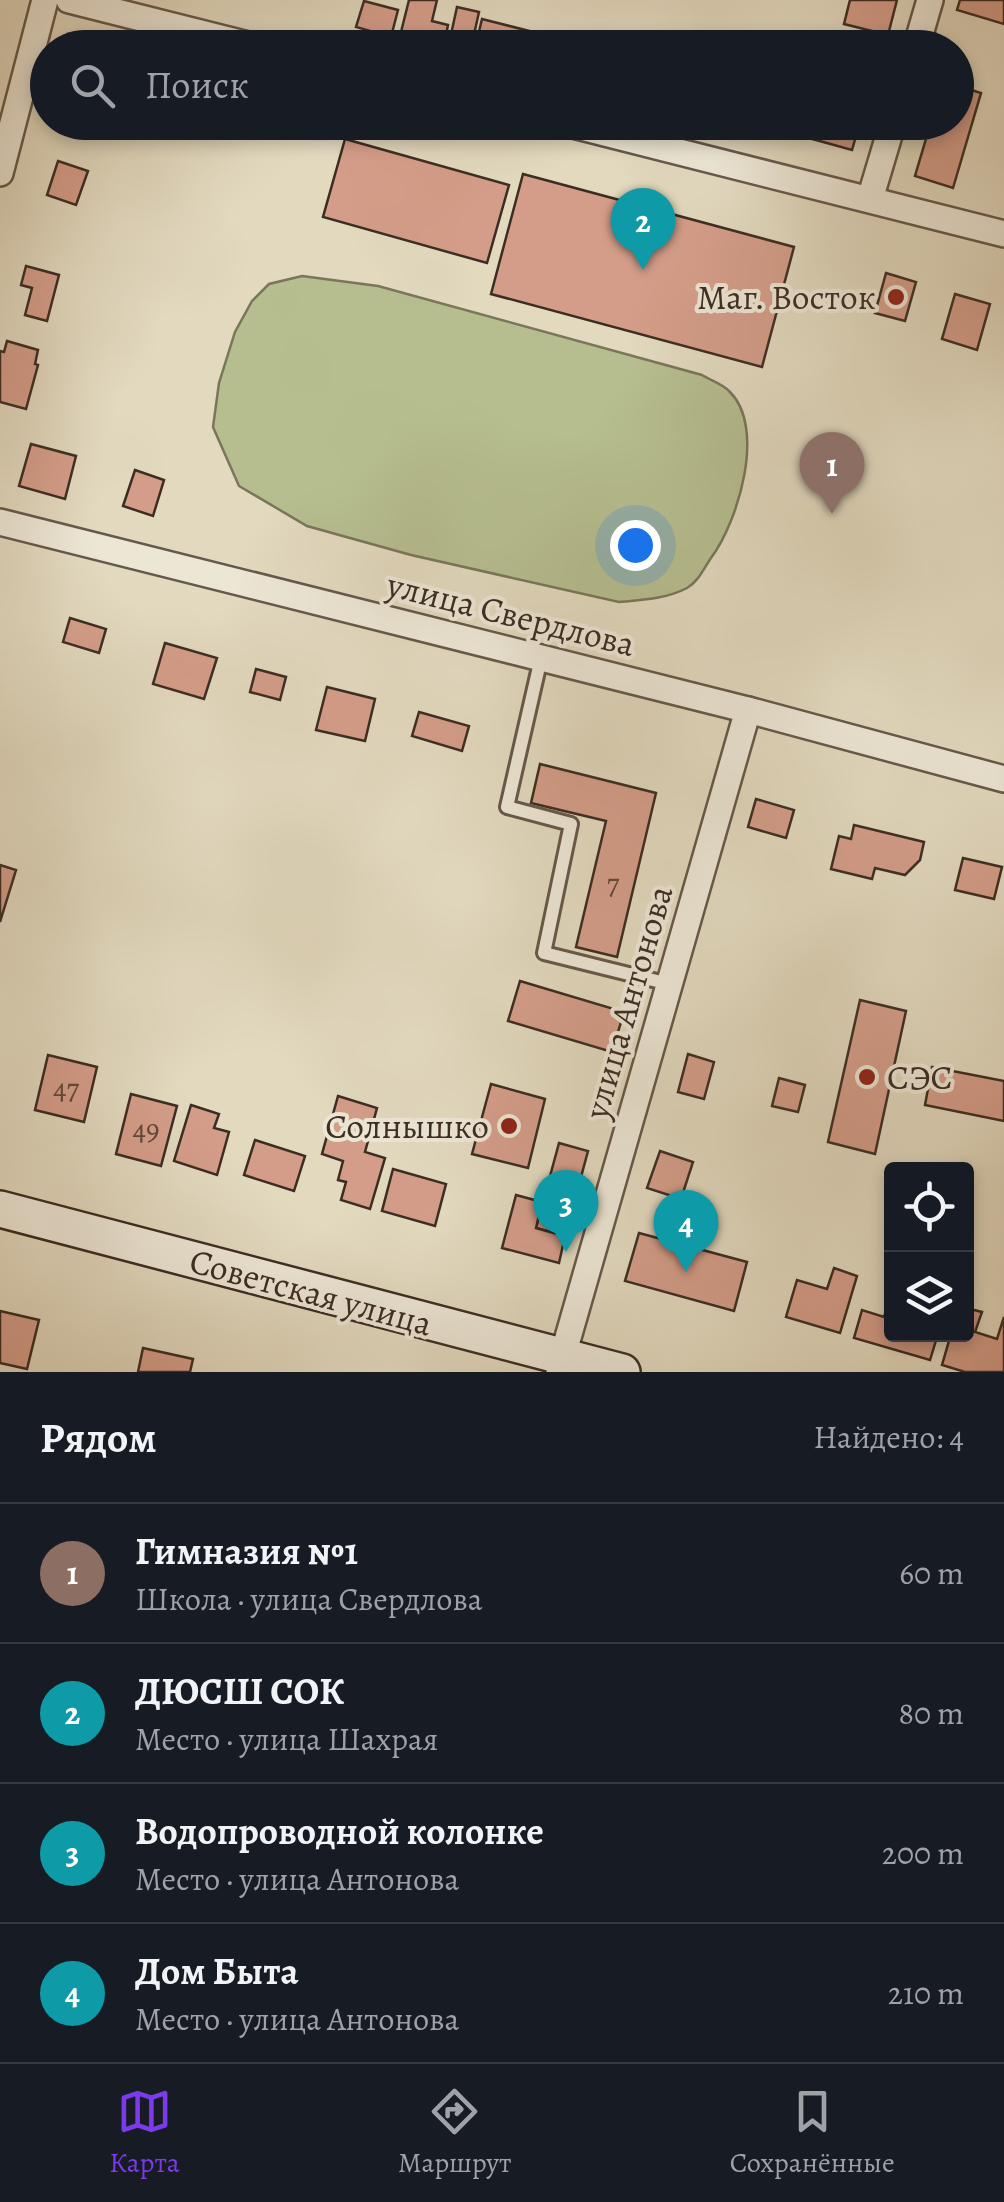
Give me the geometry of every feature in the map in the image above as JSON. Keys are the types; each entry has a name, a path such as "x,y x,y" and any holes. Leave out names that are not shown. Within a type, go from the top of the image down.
{"main road":[{"name":"Советская улица","path":"0,1209 560,1364 622,1372"}],"street":[{"path":"37,30 45,0"},
{"path":"70,0 189,30"},
{"path":"921,30 930,0"},
{"path":"0,173 30,58"},
{"path":"634,140 1004,234"},
{"path":"870,199 888,140"},
{"name":"улица Свердлова","path":"0,522 748,710 1004,779"},
{"name":"улица Антонова","path":"560,1364 748,710"}],"lane":[{"path":"541,658 507,807 570,824 544,953 669,984"}],"green space":[{"path":"302,276 378,286 702,375 726,389 740,407 746,427 744,475 731,522 698,579 671,595 619,602 411,555 307,526 239,486 213,427 219,383 235,332 252,301 269,284"}],"building":[{"path":"409,0 437,0 432,21 448,25 447,30 402,30"},
{"path":"850,0 897,0 889,30 844,24"},
{"path":"960,0 1004,0 1004,24 957,10"},
{"path":"364,1 398,10 393,30 356,27"},
{"path":"457,7 479,12 475,30 452,30"},
{"path":"482,19 525,30 479,30"},
{"path":"974,91 981,93 974,117"},
{"path":"345,140 509,185 487,263 323,217"},
{"path":"816,140 855,140 852,150"},
{"path":"926,140 967,140 953,188 915,176"},
{"path":"58,161 88,171 76,205 47,195"},
{"path":"523,174 794,247 762,367 491,294"},
{"path":"26,266 59,275 47,321 25,315 32,288 21,285"},
{"name":"Маг. Восток","path":"886,273 916,282 905,321 875,313"},
{"path":"955,294 990,304 977,350 942,339"},
{"path":"7,341 38,350 26,409 0,402 0,351 4,352"},
{"path":"31,444 76,456 65,499 19,486"},
{"path":"135,470 164,480 153,516 123,506"},
{"path":"70,618 106,629 99,653 63,642"},
{"path":"165,643 217,658 204,699 153,684"},
{"path":"256,669 286,677 280,700 250,692"},
{"path":"327,687 375,699 365,741 316,730"},
{"path":"419,712 469,726 462,751 412,736"},
{"path":"540,764 656,793 617,957 576,947 606,821 531,803"},
{"path":"756,799 794,810 786,838 748,827"},
{"path":"854,825 924,842 920,860 905,875 875,868 872,879 831,869 839,836 851,839"},
{"path":"963,858 1002,867 994,899 955,890"},
{"path":"0,865 16,870 0,922"},
{"path":"520,981 624,1012 612,1052 508,1021"},
{"name":"СЭС","path":"860,1000 906,1011 875,1154 828,1142"},
{"path":"688,1054 714,1062 704,1099 678,1092"},
{"path":"48,1055 97,1067 84,1122 35,1110"},
{"path":"932,1067 1004,1081 1004,1121 925,1105"},
{"path":"779,1078 805,1085 798,1112 772,1106"},
{"name":"Солнышко","path":"491,1084 545,1099 528,1168 472,1154"},
{"path":"131,1094 177,1106 161,1166 116,1154"},
{"path":"338,1096 377,1108 365,1152 385,1158 370,1209 341,1200 346,1182 338,1180 343,1161 322,1154"},
{"path":"191,1105 219,1114 214,1128 229,1132 217,1175 174,1161"},
{"path":"255,1140 305,1156 294,1191 244,1175"},
{"path":"559,1143 588,1151 565,1236 536,1228"},
{"path":"660,1151 693,1162 681,1199 647,1188"},
{"path":"393,1169 446,1184 435,1226 382,1211"},
{"path":"516,1195 542,1202 536,1228 565,1236 559,1263 502,1248"},
{"path":"639,1233 747,1262 734,1311 625,1281"},
{"path":"834,1268 857,1276 840,1333 786,1317 797,1280 827,1289"},
{"path":"862,1310 884,1317 884,1342 936,1342 930,1360 854,1338"},
{"path":"974,1310 982,1312 975,1332 997,1339 1004,1317 1004,1372 965,1372 942,1365 949,1342 974,1342"},
{"path":"0,1311 39,1320 27,1369 0,1363"},
{"path":"143,1348 193,1359 190,1372 138,1372"}],"place":[{"name":"ДЮСШ СОК","path":"643,270"},
{"name":"Маг. Восток","path":"896,297"},
{"name":"Гимназия №1","path":"832,514"},
{"name":"СЭС","path":"867,1077"},
{"name":"Солнышко","path":"509,1126"},
{"name":"Водопроводной колонке","path":"566,1252"},
{"name":"Дом Быта","path":"686,1272"}]}
